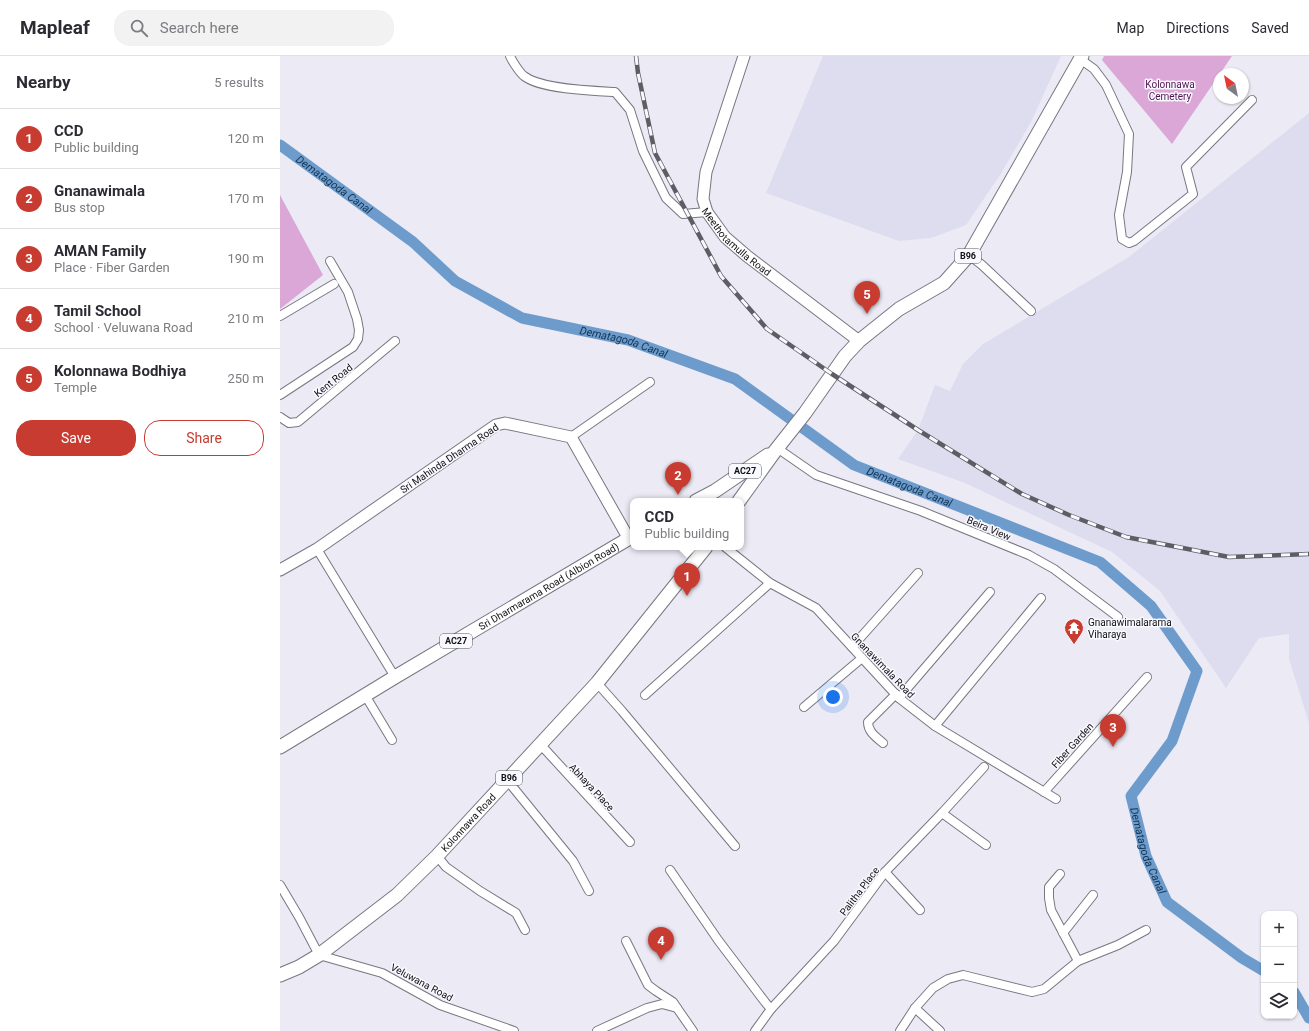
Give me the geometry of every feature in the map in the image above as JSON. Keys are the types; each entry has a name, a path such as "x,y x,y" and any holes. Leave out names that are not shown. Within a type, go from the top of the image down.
{"main road":[{"name":"B96","path":"741,498 845,356 859,341 899,309 944,283 969,255 1081,58"},
{"name":"AC27","path":"711,496 776,449"},
{"path":"711,496 723,489 728,490 734,498"},
{"name":"Sri Dharmarama Road (Albion Road)","path":"280,747 630,538"},
{"name":"Kolonnawa Road","path":"280,974 300,967 319,955 397,895 437,856 596,683 704,550"}],"street":[{"path":"510,56 524,76 540,83 573,89 615,92 630,110 643,151 666,198 683,214 707,212"},
{"name":"Meethotamulla Road","path":"744,56 706,172 703,199 707,212 724,237 859,341"},
{"path":"1081,58 1094,69 1106,85 1129,134 1127,172 1119,215 1122,239 1129,243 1134,241 1193,194 1186,167 1252,100"},
{"path":"969,255 982,265 1031,311"},
{"path":"280,395 353,346 358,339 359,330 357,319 348,292 330,261"},
{"path":"280,316 334,284"},
{"name":"Kent Road","path":"280,417 289,423 298,422 396,341"},
{"path":"630,535 571,437 650,382"},
{"name":"Sri Mahinda Dharma Road","path":"280,570 317,549 496,425 505,423 571,437"},
{"name":"Beira View","path":"776,449 816,475 922,511 1029,555 1054,569 1118,617"},
{"path":"317,549 396,677"},
{"name":"Gnanawimala Road","path":"729,550 770,583 816,608 897,696 935,726 1056,799"},
{"path":"852,647 918,574"},
{"path":"645,695 770,583"},
{"path":"883,743 868,727 868,722 897,696 990,592"},
{"path":"935,726 1041,598"},
{"path":"804,707 862,658"},
{"name":"Fiber Garden","path":"1044,792 1147,677"},
{"path":"596,683 622,711 735,846"},
{"path":"365,695 392,740"},
{"name":"Abhaya Place","path":"540,744 630,842"},
{"name":"Palitha Place","path":"755,1031 771,1009 834,942 886,872 984,767"},
{"path":"507,780 574,861 590,891"},
{"path":"942,813 986,845"},
{"path":"437,856 446,867 480,891 516,913 525,930"},
{"path":"670,870 718,940 771,1009"},
{"path":"886,872 920,910"},
{"path":"1060,874 1049,887 1051,910 1078,961"},
{"path":"280,885 319,955"},
{"path":"1063,933 1093,895"},
{"path":"900,1031 915,1008 933,988 948,979 963,975 1032,992 1044,989 1078,961 1118,945 1146,930"},
{"path":"626,941 648,985 673,1002 693,1031"},
{"name":"Veluwana Road","path":"319,955 382,973 440,1006 514,1031"},
{"path":"597,1031 647,1008 662,1004 677,1008"},
{"path":"915,1008 940,1031"}],"shaded area":[{"path":"823,56 1061,56 1031,122 1000,175 966,225 931,238 899,241 766,193"},
{"path":"1309,113 1309,723 1289,659 1289,634 1259,638 1226,688 1160,591 1112,552 965,483 898,459 918,430 935,385 950,391 963,364 983,344 1129,257"}],"green space":[{"name":"Kolonnawa Cemetery","path":"1104,56 1232,56 1224,68 1213,68 1213,84 1172,144 1102,60"},
{"path":"280,195 323,275 280,309"}],"waterway":[{"name":"Dematagoda Canal","path":"280,145 413,242 455,281 522,318 628,340 735,379 854,465 1100,562 1151,606 1197,671 1172,741 1131,796 1146,856 1167,902 1242,958 1261,969"},
{"name":"Dematagoda Canal","path":"1297,997 1309,1018"}],"railway":[{"path":"636,56 638,73 655,153 721,276 767,329 832,374 918,430 1022,494 1069,515 1126,537 1229,557 1309,554"}],"place":[{"name":"Kolonnawa Bodhiya","path":"867,314"},
{"name":"Gnanawimala","path":"678,495"},
{"name":"CCD","path":"687,596"},
{"name":"Gnanawimalarama Viharaya","path":"1074,645"},
{"name":"AMAN Family","path":"1113,747"},
{"name":"Tamil School","path":"661,960"}]}
